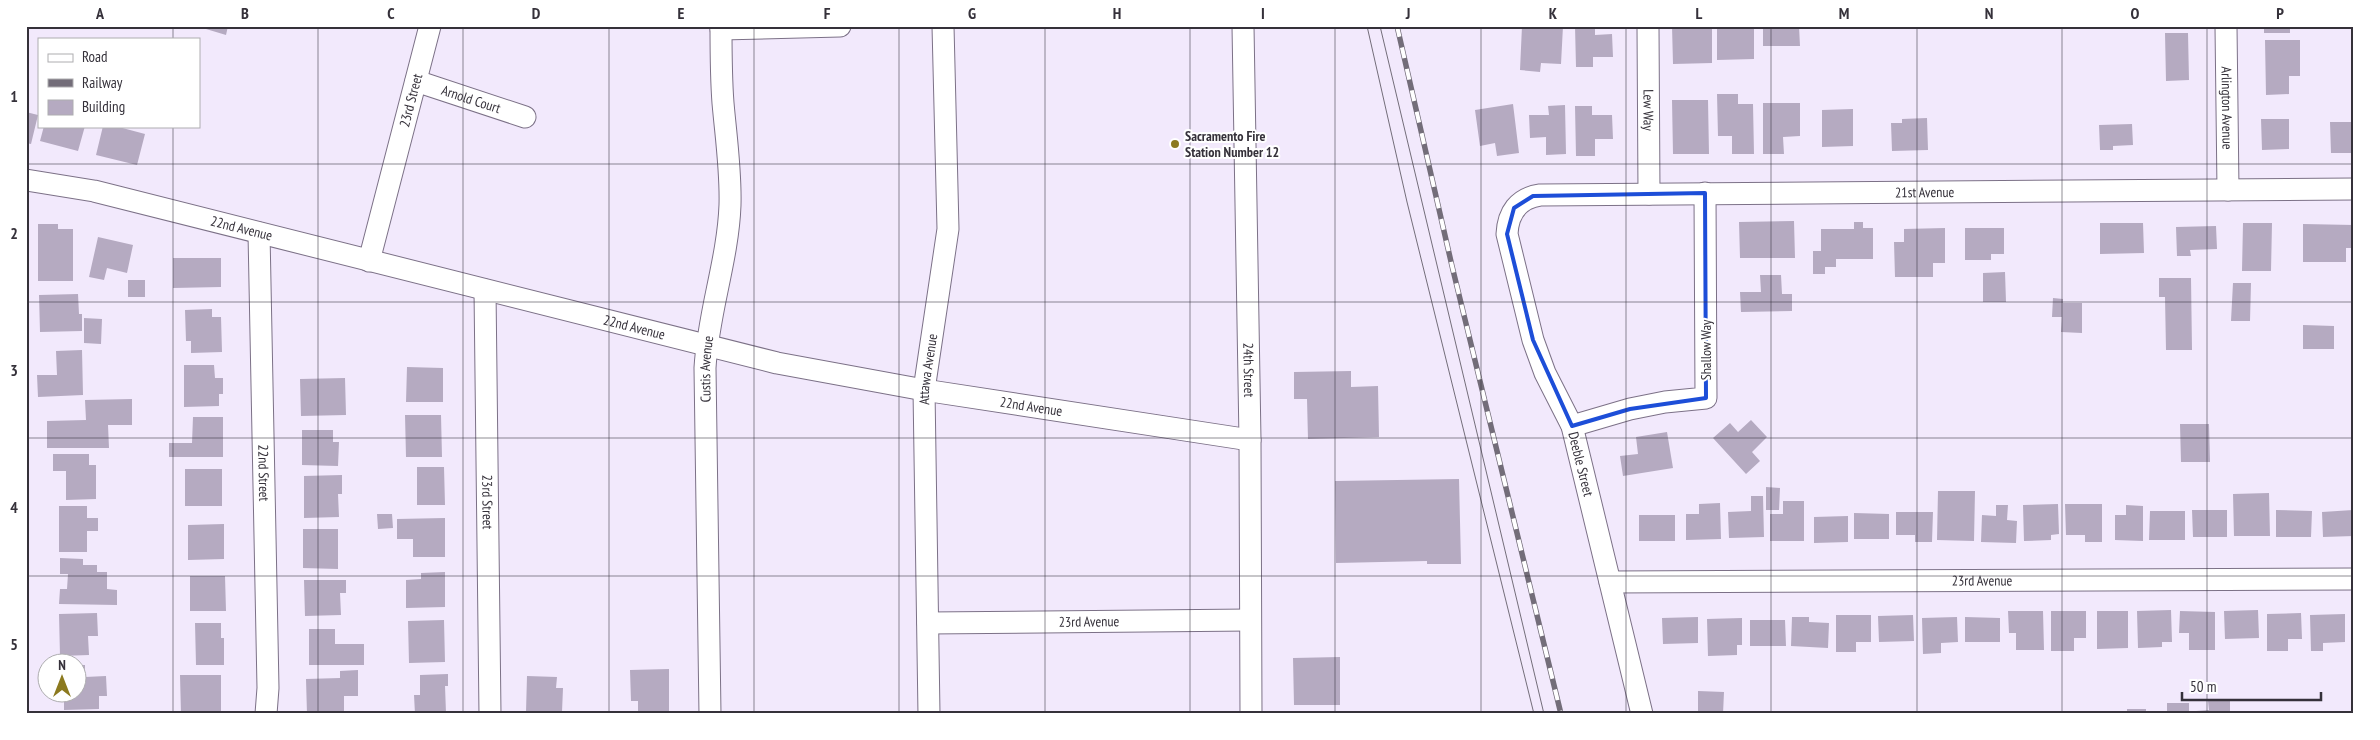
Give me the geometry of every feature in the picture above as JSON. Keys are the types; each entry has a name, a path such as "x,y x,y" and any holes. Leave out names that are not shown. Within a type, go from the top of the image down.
{"street":[{"name":"23rd Street","path":"369,261 430,26"},
{"path":"721,27 840,26"},
{"name":"Attawa Avenue","path":"929,714 924,390 948,229 943,26"},
{"name":"24th Street","path":"1243,26 1250,440 1251,714"},
{"name":"Lew Way","path":"1648,26 1649,194"},
{"name":"Arlington Avenue","path":"2226,26 2228,190"},
{"name":"Custis Avenue","path":"710,714 706,346 730,207 730,169 723,100 721,27"},
{"name":"Arnold Court","path":"416,81 525,117"},
{"name":"22nd Avenue","path":"26,180 94,191 777,364 924,390 1250,440"},
{"name":"21st Avenue","path":"1508,220 1514,208 1522,201 1533,196 1704,193 2354,189"},
{"name":"Shallow Way","path":"1572,426 1630,409 1664,402 1706,398 1704,193"},
{"name":"Deeble Street","path":"1508,220 1507,234 1533,340 1545,373 1572,426 1642,714"},
{"name":"22nd Street","path":"259,233 268,688 266,714"},
{"name":"23rd Street","path":"485,290 490,714"},
{"name":"23rd Avenue","path":"1610,582 2354,579"},
{"name":"23rd Avenue","path":"928,623 1250,620"}],"highlighted area":[{"path":"1705,193 1706,398 1630,409 1572,426 1533,340 1507,234 1514,208 1533,196"}],"building":[{"path":"196,26 228,26 226,35"},
{"path":"1522,26 1563,26 1561,64 1541,63 1540,72 1520,70"},
{"path":"1575,26 1595,26 1595,35 1612,34 1613,57 1593,57 1593,67 1576,67"},
{"path":"1672,26 1712,26 1712,63 1673,64"},
{"path":"1717,26 1754,26 1754,59 1717,60"},
{"path":"1763,26 1799,26 1800,46 1763,46"},
{"path":"2264,26 2290,26 2290,33 2264,33"},
{"path":"2165,33 2188,33 2189,80 2166,81"},
{"path":"2265,40 2300,40 2300,76 2289,76 2289,94 2266,95"},
{"path":"1717,94 1738,94 1738,104 1753,104 1754,154 1732,154 1732,136 1718,136"},
{"path":"1672,100 1708,100 1709,154 1673,154"},
{"path":"1763,103 1800,103 1800,136 1783,137 1784,154 1763,154"},
{"path":"1513,104 1519,153 1497,156 1495,143 1480,146 1475,110"},
{"path":"1565,105 1566,154 1546,155 1546,137 1530,138 1529,115 1549,115 1548,106"},
{"path":"1575,106 1592,106 1592,115 1612,115 1613,139 1595,139 1595,156 1576,156"},
{"path":"1853,109 1853,146 1822,147 1822,110"},
{"path":"26,112 38,115 31,144 26,143"},
{"path":"1927,118 1928,150 1892,151 1891,123 1902,123 1902,119"},
{"path":"2261,119 2289,119 2289,149 2262,150"},
{"path":"2330,122 2354,122 2354,153 2331,153"},
{"path":"2132,124 2133,145 2113,146 2113,150 2100,150 2099,125"},
{"path":"43,128 84,128 78,151 40,141"},
{"path":"103,128 122,128 145,134 137,165 96,155"},
{"path":"1794,221 1795,258 1740,258 1739,222"},
{"path":"1854,222 1863,222 1863,228 1873,228 1873,259 1836,259 1836,267 1825,267 1825,274 1813,274 1813,251 1821,251 1821,229 1854,229"},
{"path":"2100,223 2143,223 2144,253 2100,254"},
{"path":"2243,223 2272,223 2271,271 2242,271"},
{"path":"38,224 58,224 58,229 73,229 73,281 38,281"},
{"path":"2303,224 2354,225 2354,248 2346,248 2346,262 2303,262"},
{"path":"2216,226 2217,249 2190,250 2191,256 2177,256 2176,227"},
{"path":"1945,228 1945,263 1933,263 1933,277 1895,277 1894,242 1904,242 1904,229"},
{"path":"1965,228 2004,228 2004,254 1991,254 1991,260 1965,260"},
{"path":"98,237 133,245 127,273 107,268 104,280 89,277"},
{"path":"173,258 221,258 221,287 173,288"},
{"path":"2005,272 2006,302 1983,302 1983,273"},
{"path":"1760,275 1781,275 1782,294 1792,294 1792,311 1741,312 1740,292 1761,292"},
{"path":"2159,278 2191,278 2192,350 2166,350 2165,297 2159,297"},
{"path":"128,280 145,280 145,297 128,297"},
{"path":"2233,283 2251,283 2250,321 2231,321"},
{"path":"78,294 79,314 82,314 82,331 40,332 39,295"},
{"path":"2053,298 2063,299 2063,303 2082,303 2082,333 2061,332 2062,317 2052,317"},
{"path":"212,309 212,317 221,317 222,352 191,353 191,341 186,341 185,310"},
{"path":"84,318 102,319 101,344 84,343"},
{"path":"2303,325 2334,326 2334,349 2303,349"},
{"path":"82,350 83,395 38,397 37,375 57,375 56,351"},
{"path":"184,365 214,365 215,378 223,378 223,394 219,394 219,406 184,407"},
{"path":"407,367 443,368 443,402 406,402"},
{"path":"1351,371 1351,387 1378,386 1379,437 1308,439 1307,399 1294,399 1294,372"},
{"path":"345,378 346,415 301,416 300,379"},
{"path":"132,399 132,425 108,425 109,448 47,448 47,421 86,420 85,400"},
{"path":"405,415 441,415 442,457 406,457"},
{"path":"193,417 223,417 223,457 169,457 169,443 192,443"},
{"path":"1751,420 1767,437 1752,452 1760,461 1746,474 1713,438 1730,423 1738,432"},
{"path":"2180,424 2209,424 2210,462 2181,462"},
{"path":"302,430 333,430 333,442 339,442 338,466 302,465"},
{"path":"1667,432 1673,468 1623,476 1620,456 1638,454 1636,437"},
{"path":"53,454 89,454 89,465 96,465 96,499 66,500 66,471 53,471"},
{"path":"417,467 444,467 445,505 417,505"},
{"path":"185,469 222,469 222,506 185,506"},
{"path":"342,475 342,494 338,494 339,517 304,518 304,476"},
{"path":"1459,479 1461,564 1427,564 1427,561 1336,563 1335,481"},
{"path":"1766,487 1780,488 1779,510 1766,510"},
{"path":"1938,491 1975,491 1974,541 1937,540"},
{"path":"2269,493 2270,536 2234,536 2233,494"},
{"path":"1751,496 1763,496 1764,537 1729,538 1728,512 1751,511"},
{"path":"1783,501 1804,501 1804,541 1770,541 1770,514 1783,514"},
{"path":"1720,503 1721,539 1686,540 1686,514 1699,514 1699,504"},
{"path":"2058,504 2059,534 2051,535 2051,540 2024,541 2023,505"},
{"path":"2065,504 2102,504 2102,542 2085,542 2085,535 2066,535"},
{"path":"1996,505 2008,505 2007,520 2017,521 2016,543 1981,542 1982,515 1996,516"},
{"path":"2126,505 2143,506 2143,541 2115,540 2115,515 2126,515"},
{"path":"59,506 87,506 87,518 98,518 98,531 87,531 87,552 59,552"},
{"path":"2192,510 2227,510 2227,537 2193,537"},
{"path":"2276,510 2312,511 2311,537 2276,537"},
{"path":"2353,510 2354,536 2323,537 2322,512"},
{"path":"2150,511 2185,511 2185,540 2149,540"},
{"path":"1896,512 1933,512 1932,542 1915,542 1915,535 1896,535"},
{"path":"1854,513 1889,514 1889,539 1854,539"},
{"path":"377,514 392,514 393,528 378,529"},
{"path":"1639,515 1675,515 1675,541 1639,541"},
{"path":"1848,516 1848,542 1814,543 1814,517"},
{"path":"445,518 445,557 413,557 413,539 397,539 397,519"},
{"path":"224,524 224,559 188,560 188,525"},
{"path":"303,529 338,529 338,569 303,568"},
{"path":"60,558 83,559 83,565 97,565 97,572 107,572 107,589 117,590 117,605 59,604 60,589 67,589 68,574 60,574"},
{"path":"445,572 445,607 406,608 406,580 421,579 421,573"},
{"path":"190,576 225,576 226,611 190,611"},
{"path":"304,580 346,580 346,593 340,593 341,615 305,616"},
{"path":"2171,610 2172,642 2162,642 2162,647 2138,648 2137,611"},
{"path":"2258,610 2259,638 2225,639 2224,611"},
{"path":"2008,611 2043,611 2044,650 2016,650 2016,633 2009,633"},
{"path":"2051,611 2086,611 2086,638 2074,638 2074,651 2051,651"},
{"path":"2097,611 2128,611 2128,648 2097,649"},
{"path":"2180,611 2215,612 2215,650 2189,650 2189,633 2179,633"},
{"path":"97,613 98,636 88,636 89,655 88,652 60,652 59,614"},
{"path":"2301,613 2302,639 2288,639 2288,651 2267,651 2267,614"},
{"path":"2345,614 2345,642 2323,643 2323,651 2311,651 2310,615"},
{"path":"1836,615 1871,615 1871,642 1856,642 1856,652 1836,652"},
{"path":"1913,615 1914,641 1879,642 1878,616"},
{"path":"1698,617 1698,643 1663,644 1662,618"},
{"path":"1792,617 1809,617 1809,622 1829,623 1828,648 1791,646"},
{"path":"1957,617 1958,642 1941,643 1941,653 1923,654 1922,618"},
{"path":"1965,617 2000,618 2000,642 1965,642"},
{"path":"1742,618 1742,645 1737,645 1737,655 1708,656 1707,619"},
{"path":"444,620 445,662 409,663 408,621"},
{"path":"1750,620 1785,620 1786,646 1750,646"},
{"path":"195,623 221,623 221,638 224,638 224,665 196,665"},
{"path":"309,629 335,629 335,644 364,644 364,665 309,665"},
{"path":"1340,657 1340,705 1294,705 1293,658"},
{"path":"669,669 669,712 638,712 638,701 631,701 630,670"},
{"path":"358,670 358,696 344,696 344,714 307,714 306,679 340,678 340,671"},
{"path":"448,674 448,686 445,686 446,713 415,714 414,695 420,695 420,675"},
{"path":"180,675 221,675 221,714 181,714"},
{"path":"106,676 107,696 99,696 99,709 64,710 64,702 88,702 88,677"},
{"path":"527,676 557,677 556,688 563,688 562,712 526,712"},
{"path":"1698,691 1724,692 1723,714 1698,714"},
{"path":"2230,700 2230,714 2196,714 2196,711 2209,710 2208,701"},
{"path":"2167,703 2189,703 2189,714 2167,714"},
{"path":"2127,709 2146,709 2146,714 2127,714"}],"tram line":[{"path":"1367,26 1407,202 1534,714"},
{"path":"1380,26 1544,714"}],"railway":[{"path":"1397,26 1452,266 1561,714"}],"place":[{"name":"Sacramento Fire Station Number 12","path":"1175,144"}]}
